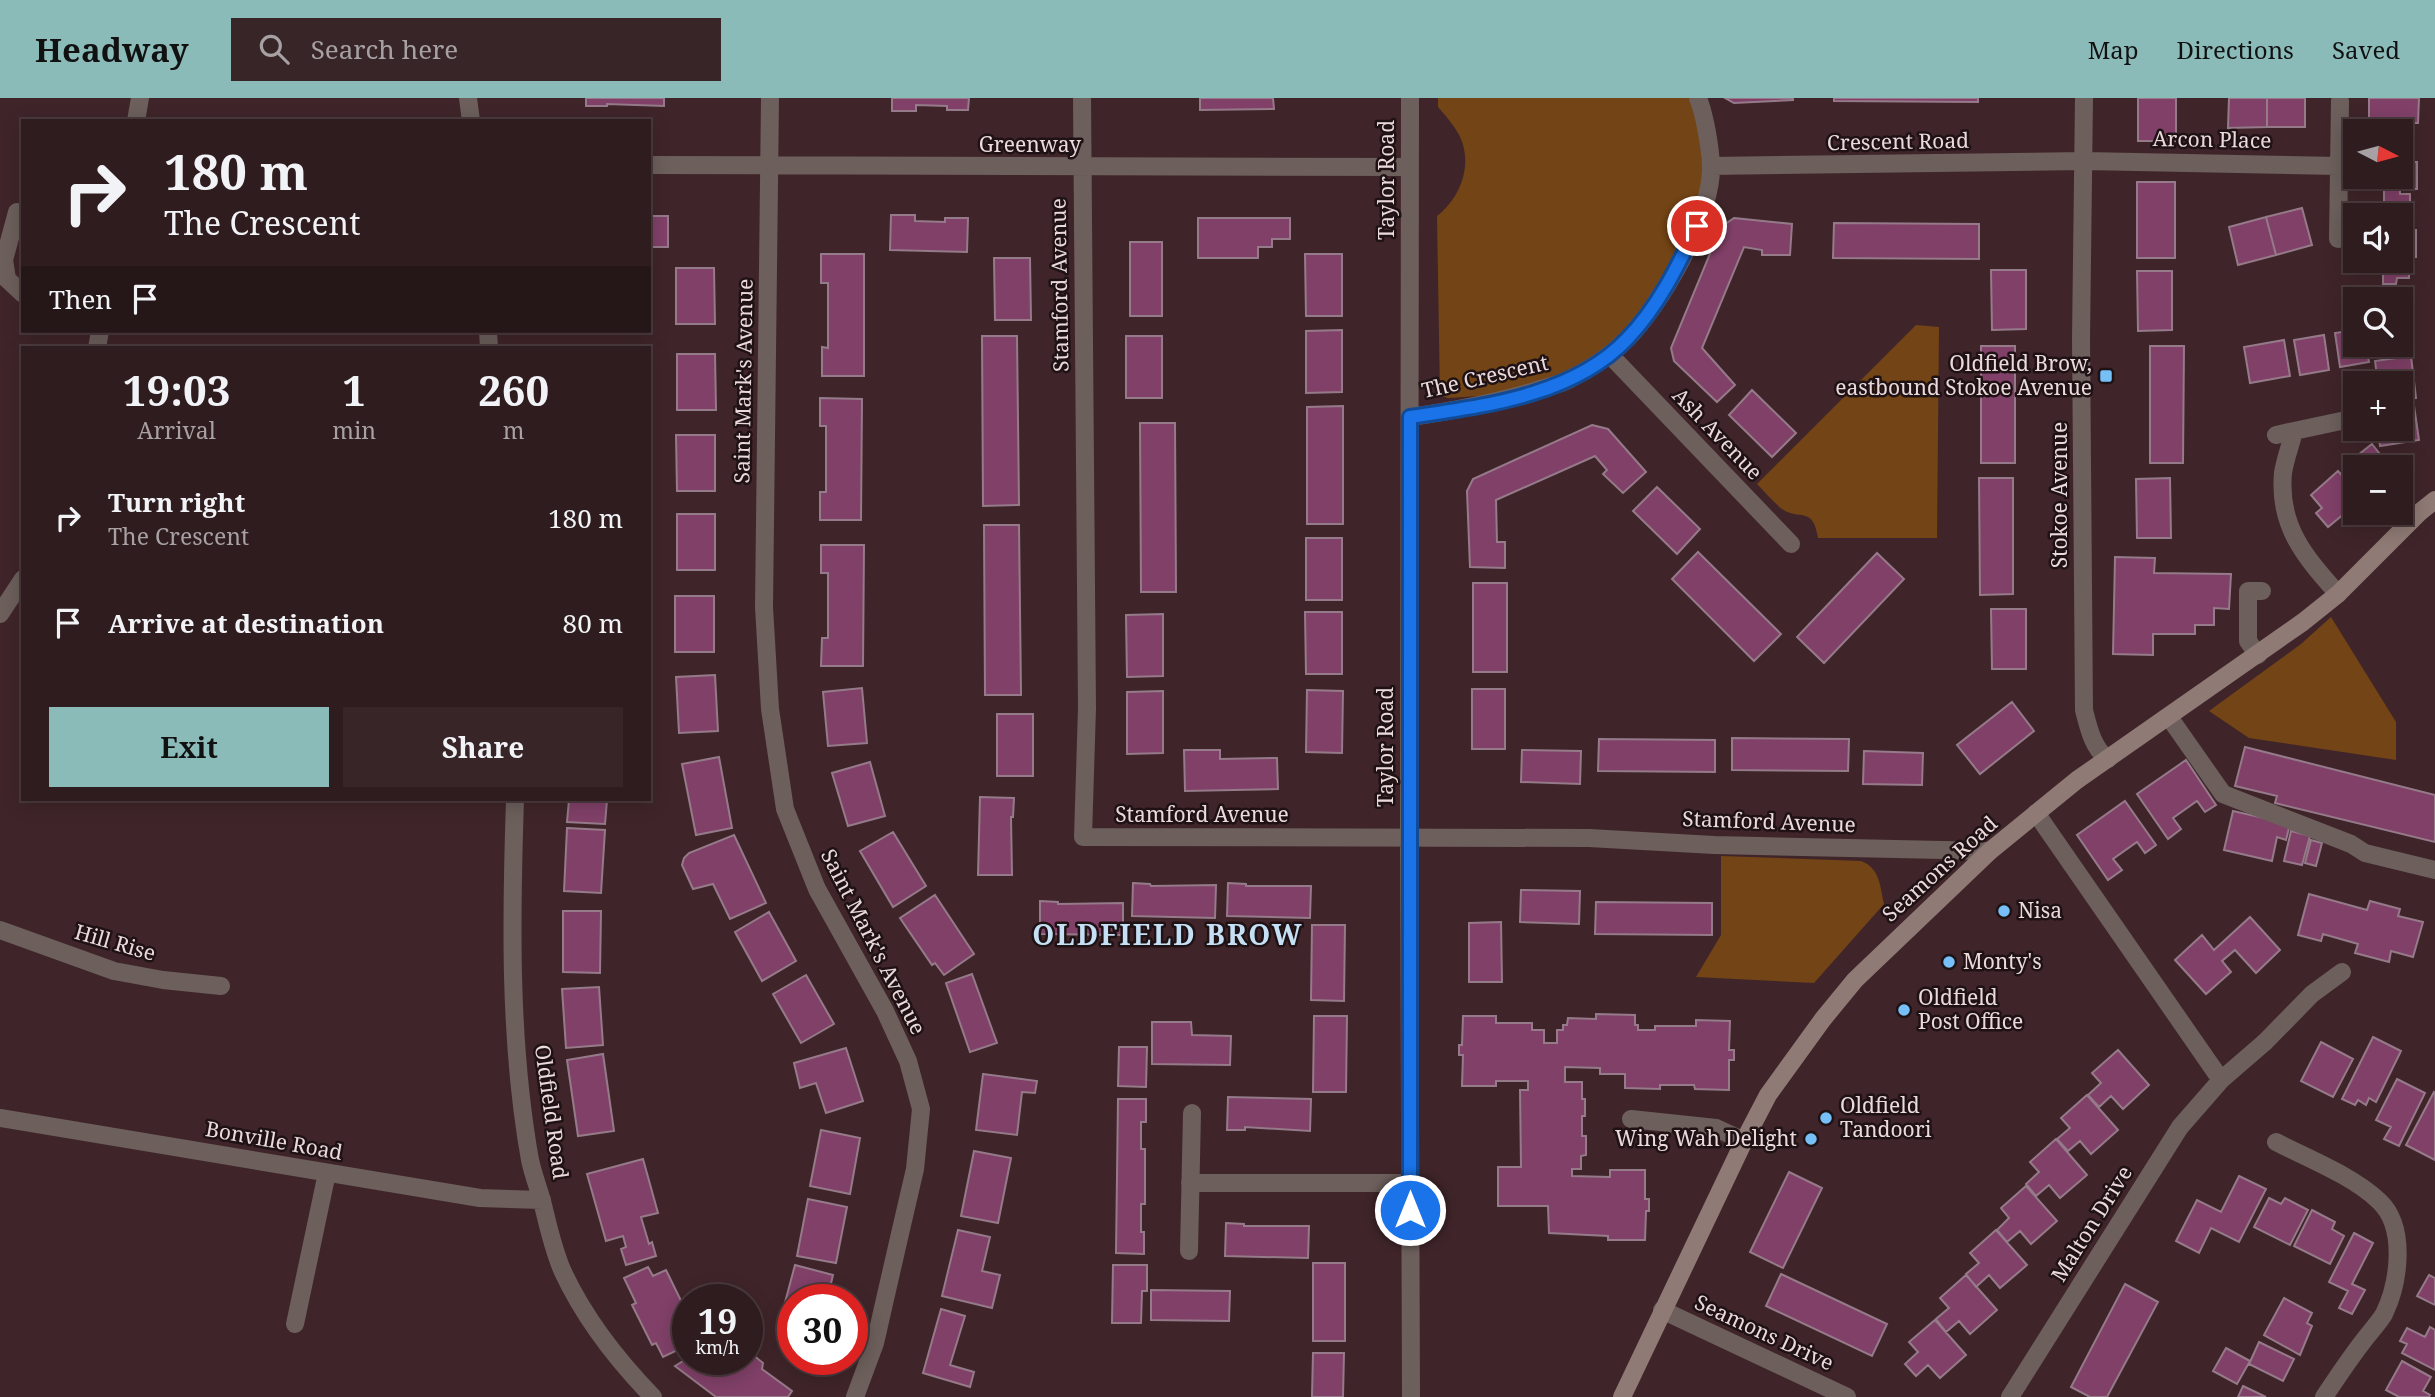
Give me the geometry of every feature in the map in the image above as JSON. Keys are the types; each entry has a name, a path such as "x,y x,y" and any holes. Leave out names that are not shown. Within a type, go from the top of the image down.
{"street":[{"path":"136,119 140,98"},
{"path":"468,98 471,119"},
{"name":"Saint Mark's Avenue","path":"770,98 764,607 770,709 785,809 817,889 885,1012 908,1061 920,1109 915,1169 897,1251 875,1343 855,1397"},
{"path":"1082,98 1082,168"},
{"name":"Taylor Road","path":"1410,98 1411,1397"},
{"name":"The Crescent","path":"1410,417 1510,398 1567,381 1609,355 1628,338 1675,273 1697,226 1709,185 1711,166 1698,98"},
{"name":"Stokoe Avenue","path":"2084,98 2081,338 2084,710 2089,731 2102,755 2108,759"},
{"path":"2338,239 2340,101"},
{"name":"Crescent Road","path":"1711,166 2085,161"},
{"name":"Arcon Place","path":"2085,161 2339,166"},
{"name":"Greenway","path":"651,165 1410,167"},
{"name":"Stamford Avenue","path":"1082,168 1087,708 1083,837 1588,838 1714,845 1990,850"},
{"path":"17,212 4,260 7,279 21,292"},
{"name":"Ash Avenue","path":"1609,355 1791,544"},
{"path":"2276,435 2341,421"},
{"path":"2294,430 2284,471 2283,500 2290,530 2309,562 2338,594"},
{"name":"Seamons Road","path":"1622,1397 1768,1096 1823,1019 1855,980 1990,850 2077,780 2258,655 2338,594 2435,500"},
{"path":"0,614 21,582"},
{"path":"2258,655 2248,641 2248,591 2262,591"},
{"path":"2169,717 2223,794 2351,844 2365,853 2435,870"},
{"name":"Oldfield Road","path":"515,801 511,919 520,1091 531,1163 562,1271 582,1306 628,1372 653,1397"},
{"path":"2036,813 2221,1080"},
{"name":"Hill Rise","path":"0,930 114,971 163,980 221,986"},
{"name":"Malton Drive","path":"2010,1397 2180,1127 2221,1080 2265,1042 2312,994 2342,972"},
{"path":"1189,1251 1192,1113"},
{"name":"Bonville Road","path":"0,1118 480,1198 542,1200"},
{"path":"1632,1119 1716,1128 1744,1141"},
{"path":"2276,1142 2364,1188 2382,1203 2395,1229 2398,1254 2396,1277 2383,1314 2324,1397"},
{"path":"295,1324 327,1173"},
{"path":"1190,1182 1410,1183"},
{"name":"Seamons Drive","path":"1662,1310 1847,1397"}],"shaded area":[{"path":"1438,98 1693,98 1697,108 1704,184 1670,272 1625,334 1567,376 1509,394 1448,398 1440,395 1437,216 1459,189 1465,155 1458,133 1438,107"},
{"path":"1916,325 1939,327 1937,538 1818,538 1813,521 1809,517 1782,509 1757,484"},
{"path":"2331,617 2396,722 2396,760 2249,738 2209,711 2301,644"},
{"path":"1721,856 1861,861 1876,873 1884,904 1814,983 1696,977 1721,935"}],"building":[{"path":"586,98 664,98 664,106 586,106"},
{"path":"892,98 969,98 968,110 916,105 916,111 892,111"},
{"path":"1200,98 1273,98 1274,109 1200,110"},
{"path":"1725,98 1793,98 1793,100 1734,103"},
{"path":"1834,98 1978,98 1978,102 1834,101"},
{"path":"2138,98 2176,98 2176,141 2138,141"},
{"path":"2229,98 2267,98 2267,127 2228,128"},
{"path":"2267,98 2305,98 2305,127 2267,127"},
{"path":"2369,98 2419,98 2418,123 2413,123 2413,119 2369,118"},
{"path":"2413,162 2417,162 2417,189 2413,189"},
{"path":"2137,182 2175,182 2175,258 2137,258"},
{"path":"2384,189 2400,189 2400,194 2410,194 2410,203 2384,203"},
{"path":"2302,208 2312,245 2276,255 2266,217"},
{"path":"891,215 915,215 915,221 945,222 945,218 968,218 967,252 890,250"},
{"path":"651,216 668,216 668,247 651,247"},
{"path":"2266,217 2276,255 2238,265 2229,227"},
{"path":"1198,218 1290,218 1290,239 1272,239 1272,247 1258,247 1258,258 1198,258"},
{"path":"1734,218 1792,224 1790,255 1762,255 1762,250 1744,247 1702,348 1735,385 1717,402 1674,361 1671,348 1721,227"},
{"path":"1834,223 1979,224 1979,259 1833,258"},
{"path":"2413,230 2416,230 2416,257 2413,257"},
{"path":"1130,242 1162,242 1162,316 1130,316"},
{"path":"821,254 864,254 864,376 822,376 822,347 828,348 828,283 821,283"},
{"path":"1305,254 1342,254 1342,316 1306,316"},
{"path":"994,258 1030,258 1031,320 995,320"},
{"path":"676,268 714,268 715,324 676,324"},
{"path":"1991,270 2026,270 2026,329 1992,330"},
{"path":"2137,271 2172,271 2172,330 2138,331"},
{"path":"2383,273 2409,273 2409,278 2397,278 2396,284 2383,284"},
{"path":"1342,330 1342,392 1306,393 1306,331"},
{"path":"2343,332 2343,357 2368,357 2369,362 2340,367 2335,333"},
{"path":"2324,335 2329,370 2300,375 2294,340"},
{"path":"982,336 1017,336 1019,505 983,506"},
{"path":"1126,336 1162,336 1162,398 1126,398"},
{"path":"2284,340 2290,376 2250,383 2244,347"},
{"path":"1981,346 2015,346 2015,463 1981,463"},
{"path":"2150,346 2184,346 2183,463 2150,463"},
{"path":"677,354 715,354 716,410 677,410"},
{"path":"2411,357 2413,371 2376,371 2375,361"},
{"path":"2413,373 2416,398 2413,399"},
{"path":"1752,390 1796,433 1772,457 1729,415"},
{"path":"820,398 862,399 861,520 820,520 820,492 826,492 826,426 820,426"},
{"path":"2413,399 2419,440 2413,441"},
{"path":"1343,406 1343,524 1307,524 1307,407"},
{"path":"1140,423 1175,423 1176,592 1141,592"},
{"path":"1592,425 1608,429 1646,472 1623,493 1603,474 1607,470 1595,456 1496,500 1497,542 1505,542 1505,568 1470,567 1467,491 1473,479"},
{"path":"676,435 715,435 715,491 677,491"},
{"path":"2379,441 2412,441 2380,446"},
{"path":"2372,444 2381,455 2358,455"},
{"path":"2338,471 2343,477 2343,515 2328,527 2316,513 2322,508 2311,495"},
{"path":"1979,478 2013,478 2013,594 1980,595"},
{"path":"2170,478 2171,538 2137,538 2136,479"},
{"path":"1657,487 1700,529 1677,554 1633,511"},
{"path":"677,514 715,514 715,570 677,570"},
{"path":"984,525 1019,525 1021,695 985,695"},
{"path":"1306,538 1342,538 1342,600 1306,600"},
{"path":"821,545 864,545 863,666 821,666 822,638 828,638 828,573 821,573"},
{"path":"1698,552 1781,634 1754,661 1672,579"},
{"path":"1877,553 1904,579 1824,663 1797,637"},
{"path":"2115,557 2155,558 2154,573 2231,574 2229,609 2214,608 2214,625 2195,625 2195,634 2153,634 2153,655 2113,654"},
{"path":"1473,583 1507,583 1507,672 1473,672"},
{"path":"675,596 714,596 714,652 675,652"},
{"path":"1991,609 2026,609 2026,669 1992,669"},
{"path":"1305,612 1342,612 1342,674 1306,674"},
{"path":"1163,614 1163,676 1127,677 1126,615"},
{"path":"715,675 718,731 679,733 676,677"},
{"path":"862,688 867,743 828,746 823,692"},
{"path":"1472,689 1505,689 1505,749 1472,749"},
{"path":"1307,690 1343,691 1342,753 1306,752"},
{"path":"1163,691 1163,753 1127,754 1127,692"},
{"path":"2012,702 2034,731 1980,774 1957,745"},
{"path":"997,714 1033,714 1033,776 997,776"},
{"path":"1732,738 1849,739 1848,771 1732,770"},
{"path":"1599,739 1715,740 1715,772 1598,771"},
{"path":"2245,747 2435,795 2435,842 2275,803 2277,796 2235,786"},
{"path":"1184,750 1220,750 1220,759 1277,758 1278,789 1185,791"},
{"path":"1522,750 1581,751 1580,784 1521,782"},
{"path":"1864,751 1923,753 1922,785 1863,784"},
{"path":"719,757 732,828 696,835 682,764"},
{"path":"2186,760 2216,805 2205,812 2197,801 2173,818 2181,829 2168,839 2137,794"},
{"path":"870,762 885,816 848,826 832,773"},
{"path":"980,797 1014,798 1011,817 1012,875 978,875"},
{"path":"569,801 607,801 605,824 567,822"},
{"path":"2125,801 2156,845 2145,853 2137,842 2113,859 2122,870 2108,880 2077,835"},
{"path":"2233,811 2290,824 2286,840 2277,837 2272,861 2224,850"},
{"path":"567,828 605,830 601,893 564,891"},
{"path":"2291,831 2310,836 2302,865 2284,861"},
{"path":"893,832 926,886 893,907 860,851"},
{"path":"734,835 766,903 730,919 713,884 693,889 682,865 689,853"},
{"path":"2311,840 2322,843 2316,866 2305,863"},
{"path":"1133,883 1151,886 1216,885 1215,918 1132,916"},
{"path":"1228,883 1246,886 1311,886 1310,918 1227,916"},
{"path":"1521,890 1580,891 1579,924 1520,922"},
{"path":"2309,894 2367,910 2370,901 2400,909 2398,916 2423,922 2413,957 2391,951 2389,962 2355,953 2358,944 2323,934 2321,941 2298,935"},
{"path":"935,895 974,954 944,975 935,963 932,965 900,918"},
{"path":"1040,901 1058,904 1123,903 1123,935 1040,934"},
{"path":"1596,902 1712,903 1712,935 1595,934"},
{"path":"563,911 601,911 600,973 563,972"},
{"path":"769,912 796,961 762,981 735,932"},
{"path":"2250,917 2280,950 2256,973 2235,950 2222,961 2231,972 2206,994 2175,960 2202,935 2214,950"},
{"path":"1501,922 1502,982 1469,982 1469,923"},
{"path":"1312,925 1345,925 1344,1001 1311,1000"},
{"path":"972,974 997,1043 970,1052 946,983"},
{"path":"806,975 834,1024 801,1043 773,994"},
{"path":"599,987 603,1045 566,1048 562,989"},
{"path":"1596,1014 1635,1015 1638,1030 1655,1030 1655,1026 1696,1026 1696,1020 1730,1021 1729,1050 1734,1050 1734,1060 1729,1060 1729,1090 1695,1089 1694,1085 1660,1085 1660,1089 1625,1088 1625,1074 1600,1074 1600,1068 1565,1067 1565,1082 1582,1082 1582,1099 1585,1099 1582,1136 1586,1136 1586,1155 1581,1156 1581,1169 1572,1169 1572,1176 1610,1177 1610,1170 1645,1170 1645,1199 1649,1199 1649,1211 1646,1211 1645,1240 1608,1240 1608,1236 1549,1233 1548,1206 1498,1206 1498,1167 1521,1167 1520,1090 1528,1090 1528,1081 1496,1081 1496,1086 1462,1086 1463,1055 1459,1055 1459,1045 1462,1045 1463,1016 1496,1016 1496,1023 1532,1023 1532,1030 1544,1030 1544,1043 1557,1043 1557,1030 1563,1030 1568,1018 1596,1019"},
{"path":"1314,1016 1347,1016 1346,1092 1313,1092"},
{"path":"1152,1022 1191,1022 1192,1035 1231,1036 1230,1065 1152,1064"},
{"path":"2373,1037 2401,1051 2376,1102 2369,1098 2366,1105 2358,1100 2355,1105 2342,1099"},
{"path":"2321,1042 2353,1059 2333,1097 2301,1081"},
{"path":"1119,1047 1147,1047 1146,1087 1118,1086"},
{"path":"846,1048 863,1101 826,1113 816,1083 800,1088 794,1063"},
{"path":"2118,1050 2149,1085 2123,1109 2111,1096 2099,1107 2088,1095 2101,1083 2092,1073"},
{"path":"603,1054 614,1131 578,1136 567,1060"},
{"path":"983,1074 1037,1081 1035,1093 1022,1092 1017,1135 976,1130"},
{"path":"2397,1079 2425,1093 2399,1146 2384,1139 2391,1127 2376,1120"},
{"path":"2435,1093 2435,1160 2406,1145"},
{"path":"2087,1095 2118,1130 2091,1154 2080,1141 2068,1151 2057,1139 2070,1128 2061,1118"},
{"path":"1228,1097 1311,1099 1310,1131 1245,1127 1245,1130 1227,1130"},
{"path":"1118,1099 1146,1099 1146,1122 1141,1122 1141,1149 1145,1149 1145,1204 1141,1204 1144,1254 1116,1253"},
{"path":"821,1130 860,1138 850,1194 810,1186"},
{"path":"2056,1139 2087,1175 2060,1198 2049,1185 2036,1196 2026,1184 2039,1172 2030,1162"},
{"path":"974,1151 1011,1158 998,1223 961,1216"},
{"path":"643,1159 658,1213 641,1217 649,1244 652,1242 656,1256 626,1265 621,1249 626,1247 623,1236 606,1241 587,1174"},
{"path":"1789,1172 1822,1188 1783,1268 1750,1252"},
{"path":"2239,1176 2266,1189 2239,1242 2211,1228 2199,1253 2176,1241 2197,1200 2221,1212"},
{"path":"2026,1186 2057,1221 2031,1244 2020,1231 2007,1242 1997,1230 2009,1218 2001,1208"},
{"path":"2269,1198 2281,1204 2285,1198 2308,1210 2290,1245 2254,1227"},
{"path":"808,1199 847,1207 836,1263 797,1256"},
{"path":"2312,1210 2335,1222 2332,1229 2344,1236 2330,1264 2294,1246"},
{"path":"1226,1223 1244,1226 1309,1226 1308,1258 1225,1256"},
{"path":"958,1230 990,1237 982,1271 1000,1275 992,1308 942,1296"},
{"path":"1996,1230 2027,1265 2000,1288 1989,1275 1976,1287 1966,1274 1979,1263 1970,1253"},
{"path":"2354,1233 2373,1243 2352,1284 2365,1290 2352,1314 2339,1308 2348,1291 2329,1282"},
{"path":"1313,1263 1345,1263 1345,1341 1313,1341"},
{"path":"795,1265 833,1275 831,1284 790,1284"},
{"path":"1113,1265 1147,1265 1147,1291 1142,1291 1141,1323 1112,1323"},
{"path":"648,1267 653,1276 666,1270 673,1284 672,1353 663,1357 656,1343 652,1345 632,1305 636,1303 624,1278"},
{"path":"1781,1274 1887,1324 1872,1356 1766,1306"},
{"path":"1966,1275 1997,1310 1970,1334 1959,1321 1946,1332 1936,1319 1949,1308 1940,1298"},
{"path":"2429,1275 2435,1278 2435,1305 2417,1296"},
{"path":"2125,1284 2158,1302 2107,1397 2090,1397 2071,1387"},
{"path":"1151,1290 1230,1291 1229,1321 1151,1320"},
{"path":"2284,1298 2312,1313 2307,1323 2312,1326 2300,1355 2264,1335"},
{"path":"941,1309 965,1316 950,1365 974,1372 970,1387 923,1373"},
{"path":"1935,1320 1966,1355 1940,1378 1928,1365 1916,1376 1905,1364 1918,1352 1909,1342"},
{"path":"2430,1327 2435,1330 2435,1370 2402,1353 2407,1344 2400,1341 2407,1328 2425,1337"},
{"path":"2259,1342 2294,1359 2283,1381 2249,1364"},
{"path":"2226,1348 2250,1361 2237,1384 2213,1371"},
{"path":"1313,1353 1344,1353 1343,1397 1312,1397"},
{"path":"2402,1361 2431,1377 2423,1391 2430,1395 2429,1397 2399,1397 2386,1390"},
{"path":"763,1370 792,1391 788,1397 716,1397 687,1375 763,1375"},
{"path":"2243,1386 2266,1397 2238,1397"}],"place":[{"name":"Oldfield Brow, eastbound Stokoe Avenue","path":"2106,376"},
{"name":"Nisa","path":"2004,911"},
{"name":"Monty's","path":"1949,962"},
{"name":"Oldfield Post Office","path":"1904,1010"},
{"name":"Oldfield Tandoori","path":"1826,1118"},
{"name":"Wing Wah Delight","path":"1811,1139"}],"district":[{"name":"OLDFIELD BROW","path":"1168,935"}],"route":[{"path":"1410,1210 1410,417 1510,398 1567,381 1609,355 1628,338 1649,312 1675,273 1697,226"}]}
